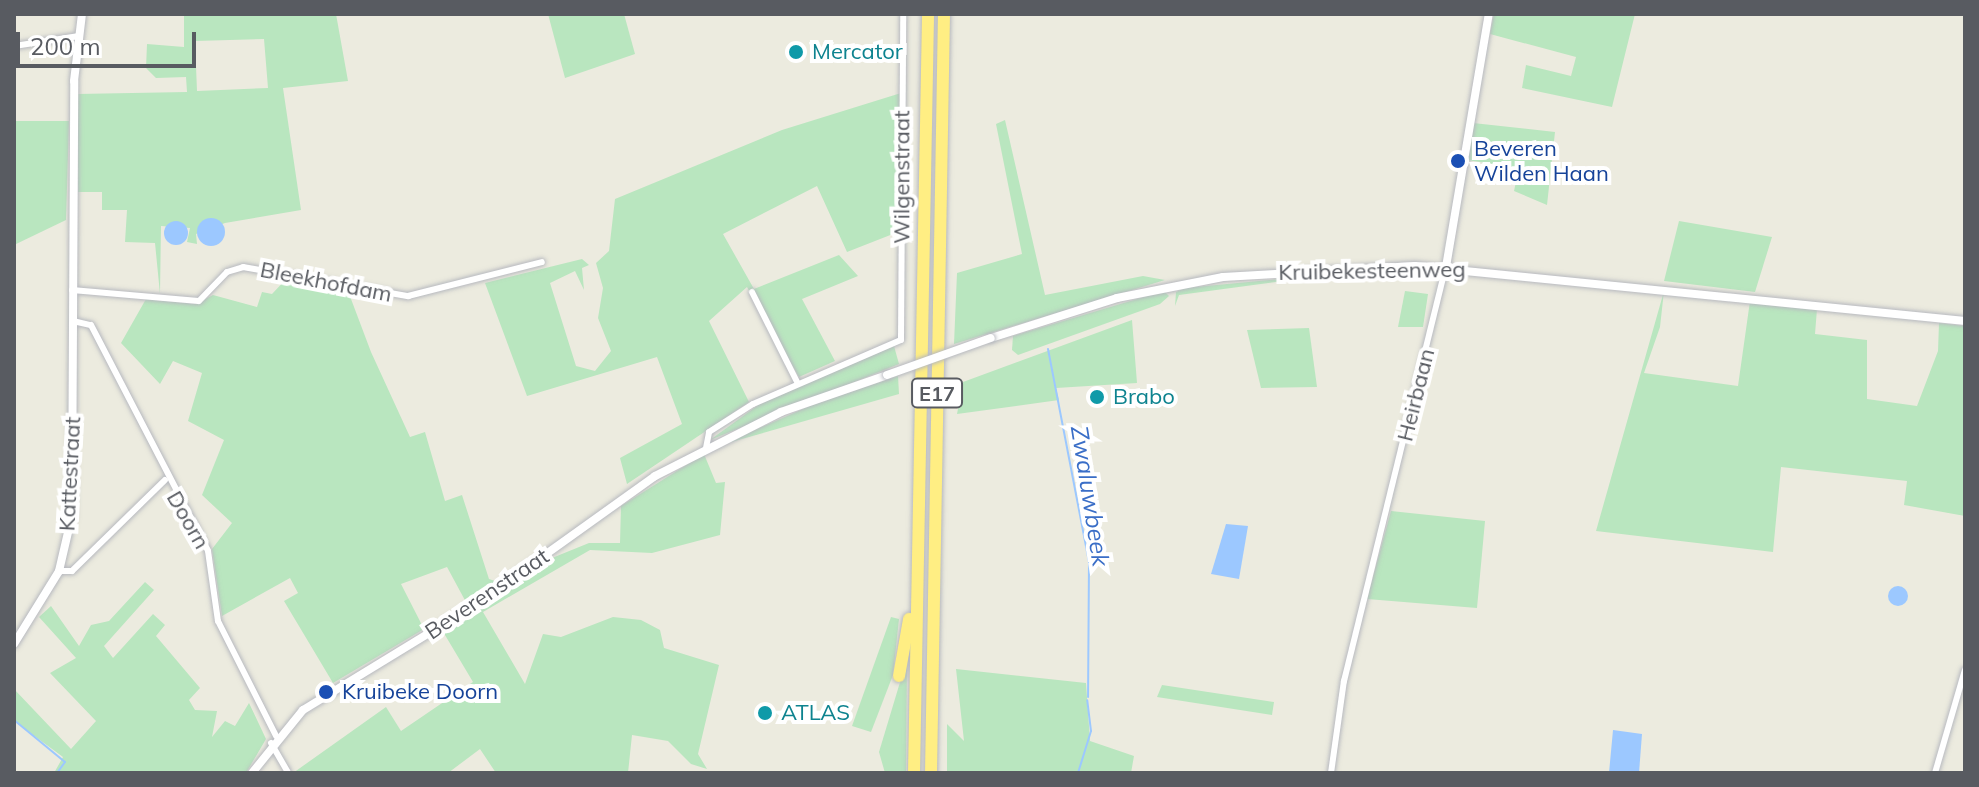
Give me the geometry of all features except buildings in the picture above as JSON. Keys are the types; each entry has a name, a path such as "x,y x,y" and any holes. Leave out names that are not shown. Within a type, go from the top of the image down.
{"highway":[{"name":"E17","path":"914,773 928,14"},
{"name":"E17","path":"931,773 944,14"},
{"path":"899,676 916,588"},
{"path":"932,703 940,773"}],"street":[{"path":"72,290 82,14"},
{"name":"Wilgenstraat","path":"901,340 903,14"},
{"name":"Heirbaan","path":"1331,773 1344,681 1446,267 1489,14"},
{"path":"14,46 79,36"},
{"name":"Bleekhofdam","path":"72,290 199,301 243,267 408,296 542,262"},
{"name":"Kruibekesteenweg","path":"887,375 1117,298 1223,277 1446,267 1965,321"},
{"name":"Kattestraat","path":"14,644 59,571 73,502 72,290"},
{"path":"752,292 797,382"},
{"name":"Doorn","path":"73,321 91,325 165,480 208,551 218,621 288,773"},
{"name":"Beverenstraat","path":"706,448 709,432 797,382 901,340"},
{"name":"Beverenstraat","path":"252,773 274,739 303,710 706,448 887,375"},
{"path":"59,571 72,571 165,480"},
{"path":"1935,773 1965,670"}],"green space":[{"path":"184,14 336,14 348,81 283,88 301,210 225,223 196,234 197,244 187,242 190,228 161,226 160,294 155,243 125,242 127,210 102,210 102,192 78,192 77,94 187,92 186,77 156,78 146,68 147,44 184,47","holes":["264,39 268,88 197,91 195,41"]},
{"path":"548,14 624,14 635,54 565,78"},
{"path":"1494,14 1635,14 1612,107 1522,88 1526,65 1571,76 1576,57 1490,34"},
{"path":"901,93 898,232 847,252 817,186 723,234 754,289 839,255 858,276 802,299 835,361 799,377 747,287 709,321 749,402 627,484 620,458 682,424 657,357 527,396 485,283 582,259 589,265 582,268 584,290 575,271 550,283 576,366 595,371 611,351 598,318 603,288 596,263 609,251 615,199 782,130"},
{"path":"1005,120 1045,295 1143,276 1165,280 954,344 957,273 1022,254 996,124"},
{"path":"14,121 69,121 66,220 14,245"},
{"path":"1473,123 1555,132 1547,205 1514,191 1519,168 1467,160"},
{"path":"1679,221 1772,237 1755,292 1664,281"},
{"path":"1342,273 1179,295 1175,306 1176,292 1185,288"},
{"path":"289,276 360,284 359,292 348,291 371,352 410,437 425,432 445,501 462,495 489,579 498,582 467,604 447,567 401,584 424,629 333,683 284,601 298,593 290,578 222,616 212,549 232,523 202,495 224,440 188,421 202,373 173,361 160,384 121,343 146,299 196,304 213,295 257,307 262,292 272,294"},
{"path":"1164,291 1169,296 1160,304 1018,355 1012,350 1013,336"},
{"path":"1405,291 1428,294 1423,327 1398,327"},
{"path":"1664,291 1660,327 1644,373 1738,386 1750,301 1817,309 1815,334 1867,340 1867,399 1917,406 1938,351 1939,323 1965,326 1965,516 1904,505 1907,481 1781,467 1773,552 1596,531"},
{"path":"1132,320 1137,383 1056,388 1059,400 957,414 963,382"},
{"path":"1309,328 1317,387 1261,388 1247,330"},
{"path":"894,346 899,364 710,440 761,403"},
{"path":"898,376 899,394 721,445 812,405"},
{"path":"704,454 716,483 725,482 720,535 652,553 590,550 483,612 525,684 543,634 561,637 613,617 641,620 660,630 664,648 719,665 698,754 707,769 691,764 668,741 632,735 628,773 496,773 480,749 448,773 293,773 386,707 401,731 473,682 442,630 552,558 589,543 620,543 621,506"},
{"path":"1391,511 1485,521 1477,608 1367,599"},
{"path":"145,582 154,590 104,646 113,658 153,614 165,625 156,636 200,688 189,700 195,710 217,711 212,737 225,721 235,726 249,703 266,739 246,773 54,773 63,757 14,721 14,689 71,749 96,721 50,673 76,658 39,617 51,606 79,646 91,625 109,621"},
{"path":"891,617 899,619 893,675 871,732 852,726"},
{"path":"907,659 906,773 885,773 879,752"},
{"path":"956,669 1086,683 1090,741 1134,756 1131,773 947,773 947,724 964,741"},
{"path":"1162,685 1274,702 1272,715 1157,697"}],"water":[{"path":"211,218 221,222 225,232 221,242 211,246 201,242 197,232 201,222"},
{"path":"176,221 187,228 188,233 181,244 176,245 165,238 164,233 171,222"},
{"path":"1226,524 1248,526 1239,579 1211,574"},
{"path":"1898,586 1905,589 1908,596 1905,603 1898,606 1891,603 1888,596 1891,589"},
{"path":"1613,730 1642,734 1639,773 1609,773"}],"waterway":[{"name":"Zwaluwbeek","path":"1048,349 1089,561 1088,697"},
{"name":"Zwaluwbeek","path":"1078,773 1091,731 1087,700"},
{"path":"14,720 65,762 57,773"}],"place":[{"name":"Mercator","path":"796,52"},
{"name":"Beveren Wilden Haan","path":"1458,161"},
{"name":"Brabo","path":"1097,397"},
{"name":"Kruibeke Doorn","path":"326,692"},
{"name":"ATLAS","path":"765,713"}]}
